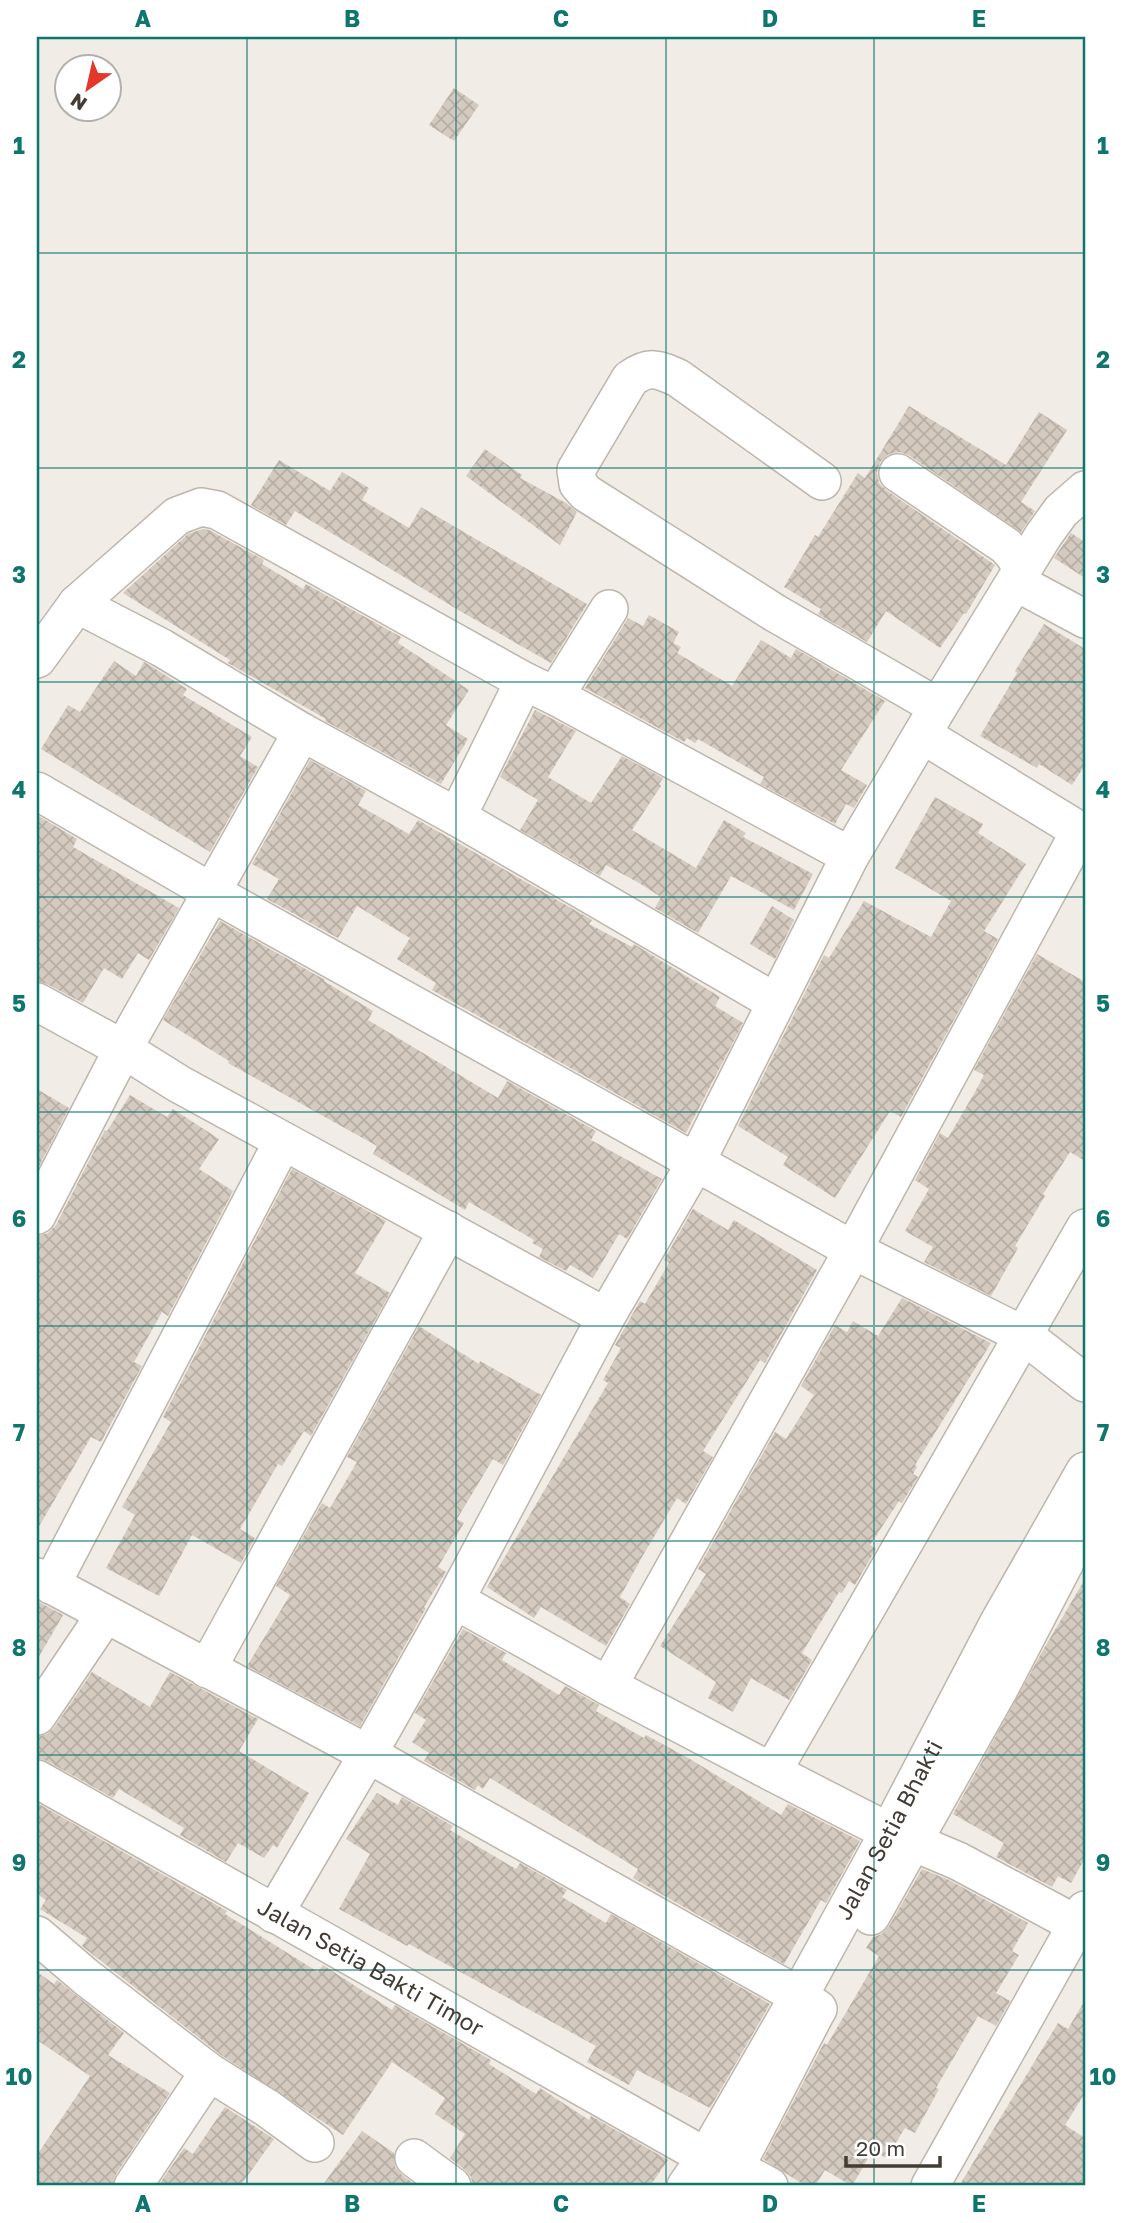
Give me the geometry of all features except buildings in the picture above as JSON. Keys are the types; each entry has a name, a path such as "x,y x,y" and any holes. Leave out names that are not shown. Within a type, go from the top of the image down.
{"street":[{"path":"608,1686 853,1250 1083,832 775,613 586,493 578,484 576,470 630,379 641,371 659,369 678,377 822,481"},
{"path":"898,472 1006,546 1014,555 1019,576 1085,619"},
{"path":"274,1914 455,1600 606,1317 696,1161 849,856 1019,576 1061,511 1085,490"},
{"path":"37,659 77,604 177,516 201,507 217,509 540,689 849,856"},
{"path":"77,604 162,648 302,732 457,817 775,1002"},
{"path":"457,817 540,689 609,609"},
{"path":"37,1215 123,1049 302,732"},
{"path":"37,791 213,893 853,1250 1025,1336 1085,1383"},
{"path":"37,1002 123,1049 179,1084 606,1317"},
{"path":"284,1141 44,1581 368,1754 809,2002"},
{"path":"772,1772 1085,1228"},
{"path":"207,1669 448,1230"},
{"name":"Jalan Setia Bhakti","path":"712,2174 901,1838 1011,1632 1085,1471"},
{"name":"Jalan Setia Bhakti","path":"1011,1632 1085,1524"},
{"path":"455,1600 608,1686 772,1772 901,1838 958,1861 1083,1922 930,2186"},
{"path":"37,1716 105,1615"},
{"name":"Jalan Setia Bakti Timor","path":"37,1779 274,1914 712,2174 769,2186"},
{"path":"37,1935 86,1977 209,2072 267,2108 315,2143"},
{"path":"133,2186 209,2072"},
{"path":"414,2158 452,2186"}]}
